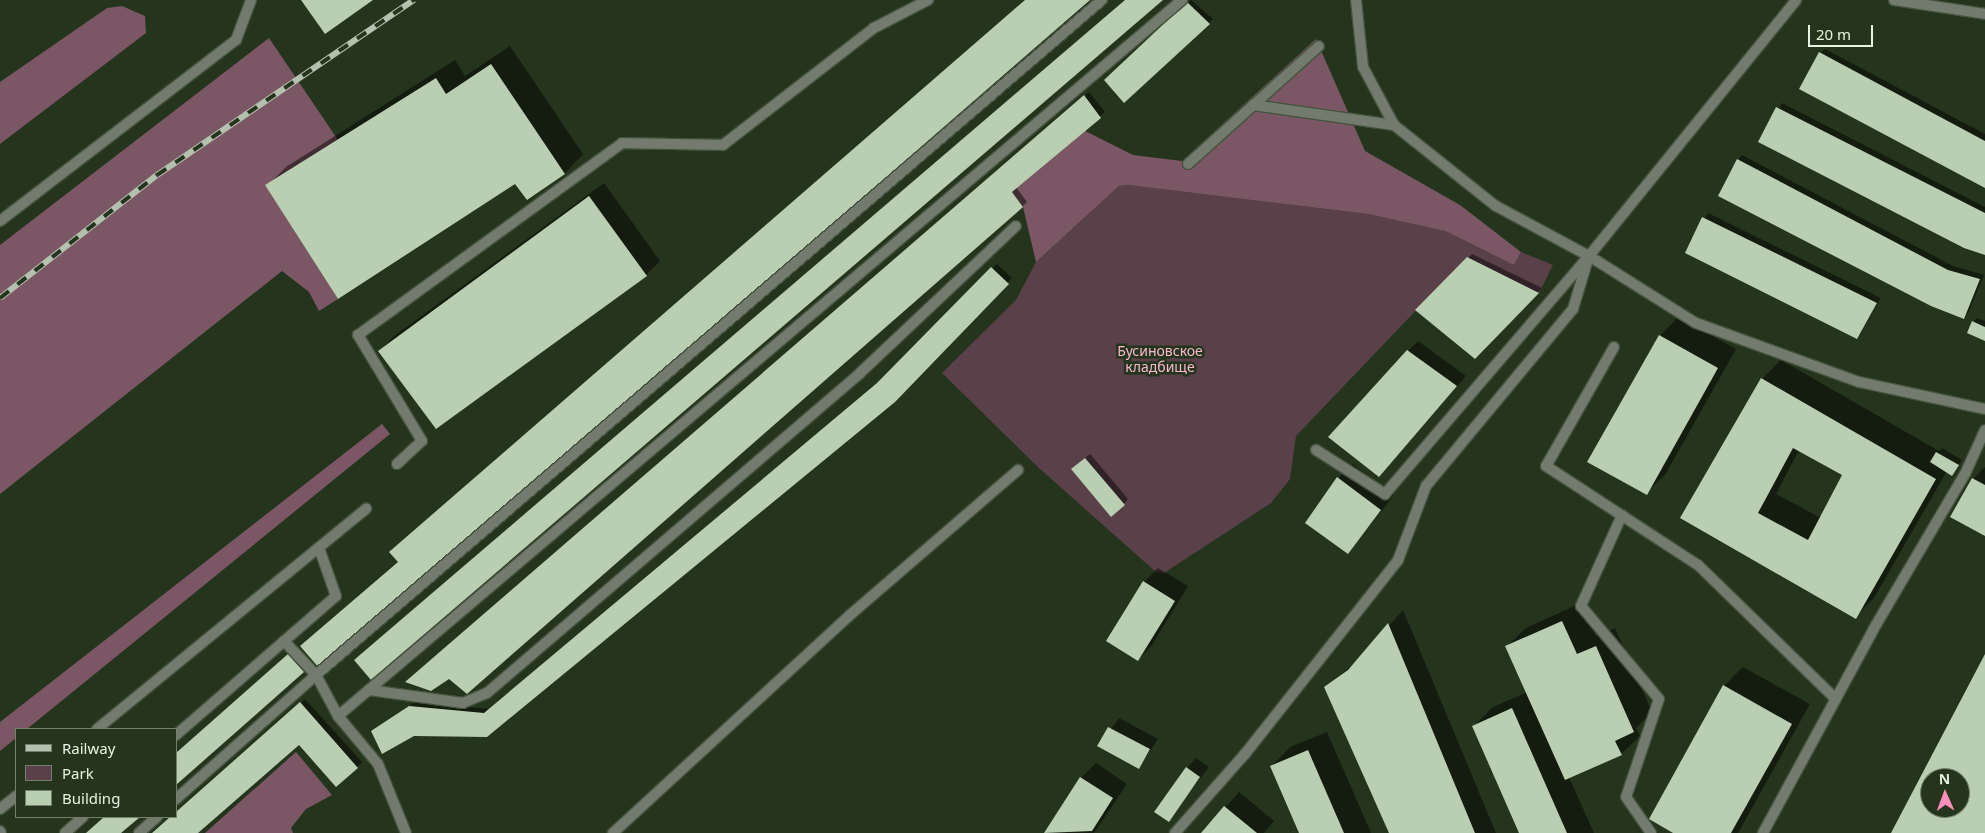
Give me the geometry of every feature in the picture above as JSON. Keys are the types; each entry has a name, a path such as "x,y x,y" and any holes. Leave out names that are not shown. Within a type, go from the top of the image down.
{"lane":[{"path":"0,221 236,40 251,0"},
{"path":"397,464 422,441 358,334 622,142 723,145 874,28 928,0"},
{"path":"178,798 316,674 1102,0"},
{"path":"338,716 1182,0"},
{"path":"1356,0 1363,67 1394,125 1496,206 1589,256 1696,323 1859,382 1985,409"},
{"path":"1316,450 1385,494 1589,256 1796,0"},
{"path":"1894,0 1985,14"},
{"path":"1188,164 1319,46"},
{"path":"1254,105 1394,125"},
{"path":"369,690 463,703 487,693 860,373 1016,226"},
{"path":"1175,833 1245,754 1398,560 1426,486 1574,309 1589,256"},
{"path":"1614,347 1546,466 1698,565 1836,699"},
{"path":"1763,833 1836,699 1965,474 1985,430"},
{"path":"613,833 850,615 1018,470"},
{"path":"99,728 366,509"},
{"path":"1622,515 1581,606 1659,699 1626,796 1651,833"},
{"path":"178,733 336,596 319,548"},
{"path":"284,641 316,674 338,716 378,764 406,833"},
{"path":"0,809 15,797"},
{"path":"64,833 82,818"},
{"path":"139,833 156,818"}],"green space":[{"name":"Бусиновское кладбище","path":"1128,185 1368,214 1445,231 1514,265 1521,252 1553,265 1539,293 1466,258 1296,436 1290,479 1271,503 1164,573 1156,572 1039,468 942,373 1016,300 1036,262 1119,186"}],"shaded area":[{"path":"122,6 145,16 146,33 0,144 0,82 107,8"},
{"path":"269,38 338,140 266,186 338,299 319,311 309,292 282,271 0,494 0,245"},
{"path":"1316,39 1365,151 1460,205 1521,252 1514,265 1445,231 1368,214 1128,185 1119,186 1036,262 1023,207 1012,192 1085,131 1133,155 1182,161"},
{"path":"382,424 390,434 28,728 15,728 15,739 0,751 0,722"},
{"path":"296,752 332,795 306,809 291,828 293,833 205,833"}],"building":[{"path":"301,0 373,0 325,34"},
{"path":"1025,0 1090,0 320,669 300,646 398,562 389,552"},
{"path":"1125,0 1163,0 371,680 354,660"},
{"path":"1187,2 1210,24 1124,103 1104,80"},
{"path":"1819,52 1985,141 1985,188 1799,89"},
{"path":"491,64 565,174 527,200 515,184 338,299 265,185 436,78 446,94"},
{"path":"1084,95 1101,118 1012,192 1023,207 467,694 449,679 431,691 405,682"},
{"path":"1776,107 1985,213 1985,255 1964,248 1758,142"},
{"path":"1737,159 1948,270 1980,279 1964,319 1931,306 1718,196"},
{"path":"589,196 647,276 436,429 378,351"},
{"path":"1702,217 1877,303 1857,339 1685,253"},
{"path":"1467,257 1539,293 1475,359 1415,310"},
{"path":"991,267 1009,284 895,402 487,737 414,736 382,754 371,731 409,706 484,713 877,383"},
{"path":"1972,321 1985,327 1985,341 1967,333"},
{"path":"1659,335 1718,368 1647,495 1587,462"},
{"path":"1407,350 1457,386 1379,477 1328,437"},
{"path":"1761,378 1936,479 1856,619 1680,518","holes":["1793,448 1842,475 1808,540 1758,513"]},
{"path":"1936,452 1959,465 1952,476 1930,462"},
{"path":"1085,458 1125,505 1111,517 1071,469"},
{"path":"1337,477 1381,510 1348,554 1305,523"},
{"path":"1972,478 1985,485 1985,536 1950,517"},
{"path":"1143,581 1175,601 1138,661 1106,641"},
{"path":"1562,621 1577,654 1596,646 1634,732 1615,741 1622,755 1565,780 1505,646"},
{"path":"1388,623 1475,833 1389,833 1324,687 1348,670"},
{"path":"288,654 304,672 178,783 178,751"},
{"path":"1985,654 1985,833 1891,833 1920,778 1920,818 1970,818 1970,768 1925,768"},
{"path":"1723,685 1792,724 1731,833 1673,833 1649,819"},
{"path":"300,702 358,768 336,787 299,745 198,833 152,833 169,818 178,818 178,810"},
{"path":"1512,708 1567,833 1519,833 1472,726"},
{"path":"1108,727 1150,749 1139,769 1097,746"},
{"path":"1308,750 1344,833 1299,833 1270,766"},
{"path":"1186,767 1200,777 1169,822 1154,812"},
{"path":"1080,777 1113,798 1092,831 1044,833"},
{"path":"1224,806 1257,833 1201,833"},
{"path":"103,818 139,818 121,833 86,833"}],"railway":[{"path":"0,298 157,175 414,0"}]}
